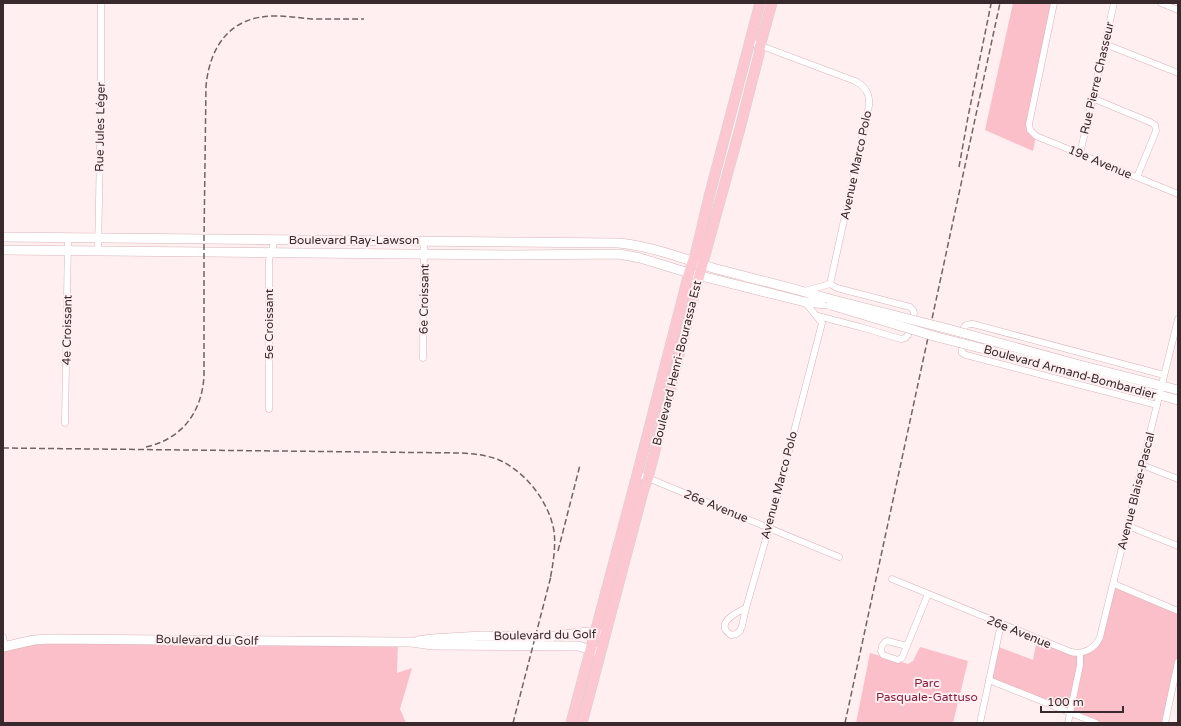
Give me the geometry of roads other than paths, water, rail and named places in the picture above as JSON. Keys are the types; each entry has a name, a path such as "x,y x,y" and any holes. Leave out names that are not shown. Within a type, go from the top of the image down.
{"main road":[{"name":"Boulevard Henri-Bourassa Est","path":"571,723 689,273 698,262 739,132 759,54 755,44 760,3"},
{"name":"Boulevard Henri-Bourassa Est","path":"755,44 772,3"},
{"name":"Boulevard Henri-Bourassa Est","path":"582,723 644,488 648,478 699,275 698,262"}],"street":[{"name":"Rue Jules Léger","path":"98,251 101,108 101,3"},
{"name":"19e Avenue","path":"1054,3 1029,124 1030,130 1036,136 1178,194"},
{"name":"Rue Pierre Chasseur","path":"1080,154 1114,3"},
{"path":"1161,3 1178,10"},
{"name":"Avenue Marco Polo","path":"755,44 855,81 865,88 868,94 869,106 830,284"},
{"path":"1105,44 1178,73"},
{"path":"1092,98 1150,122 1155,126 1156,132 1136,177"},
{"name":"Boulevard Ray-Lawson","path":"3,237 618,243 640,246 698,262"},
{"name":"4e Croissant","path":"65,423 68,238"},
{"name":"5e Croissant","path":"269,409 270,260 275,240"},
{"name":"6e Croissant","path":"423,358 424,241"},
{"path":"447,241 447,254"},
{"name":"Boulevard Ray-Lawson","path":"3,250 424,254 619,254 640,258 699,275"},
{"name":"Boulevard Armand-Bombardier","path":"698,262 746,277 804,291 827,301 959,332 1075,368 1158,400"},
{"name":"Boulevard Armand-Bombardier","path":"699,275 805,302 827,301"},
{"path":"805,302 818,316 860,326 901,339 908,335 914,313 910,307 837,288 830,284"},
{"name":"Boulevard Armand-Bombardier","path":"804,291 830,284"},
{"name":"Avenue Marco Polo","path":"746,608 769,528 822,323 818,316"},
{"name":"Avenue Blaise-Pascal","path":"1080,653 1092,648 1098,641 1114,584 1178,320"},
{"name":"Boulevard Armand-Bombardier","path":"1164,375 973,324 967,324 964,328 961,349 962,353 966,355 1158,400 1178,400"},
{"name":"Boulevard Armand-Bombardier","path":"1075,368 1162,385 1178,390"},
{"path":"1142,464 1178,479"},
{"name":"26e Avenue","path":"637,475 648,478 840,557"},
{"path":"1128,526 1178,546"},
{"name":"26e Avenue","path":"892,579 1062,650 1080,653"},
{"path":"1114,584 1178,611"},
{"path":"907,646 928,594"},
{"path":"980,723 1001,624"},
{"name":"Boulevard du Golf","path":"4,647 36,640 58,639 411,642 481,636 547,637 588,632 606,634"},
{"path":"3,637 4,647"},
{"name":"Boulevard du Golf","path":"411,642 432,646 578,646 600,653"},
{"path":"1068,723 1080,666 1080,653"},
{"path":"1165,723 1178,662"},
{"path":"989,680 1096,723"}],"railway":[{"path":"845,723 1000,3"},
{"path":"959,167 991,4"},
{"path":"146,447 170,438 180,431 194,412 202,389 204,376 206,86 208,71 218,46 235,27 246,21 260,17 275,16 312,19 364,19"},
{"path":"3,448 462,453 490,457 509,465 527,480 542,499 547,509 555,537 554,556 550,580"},
{"path":"558,551 580,465"},
{"path":"513,723 551,576"}],"park label":[{"name":"Parc Pasquale-Gattuso","path":"927,690"}]}
